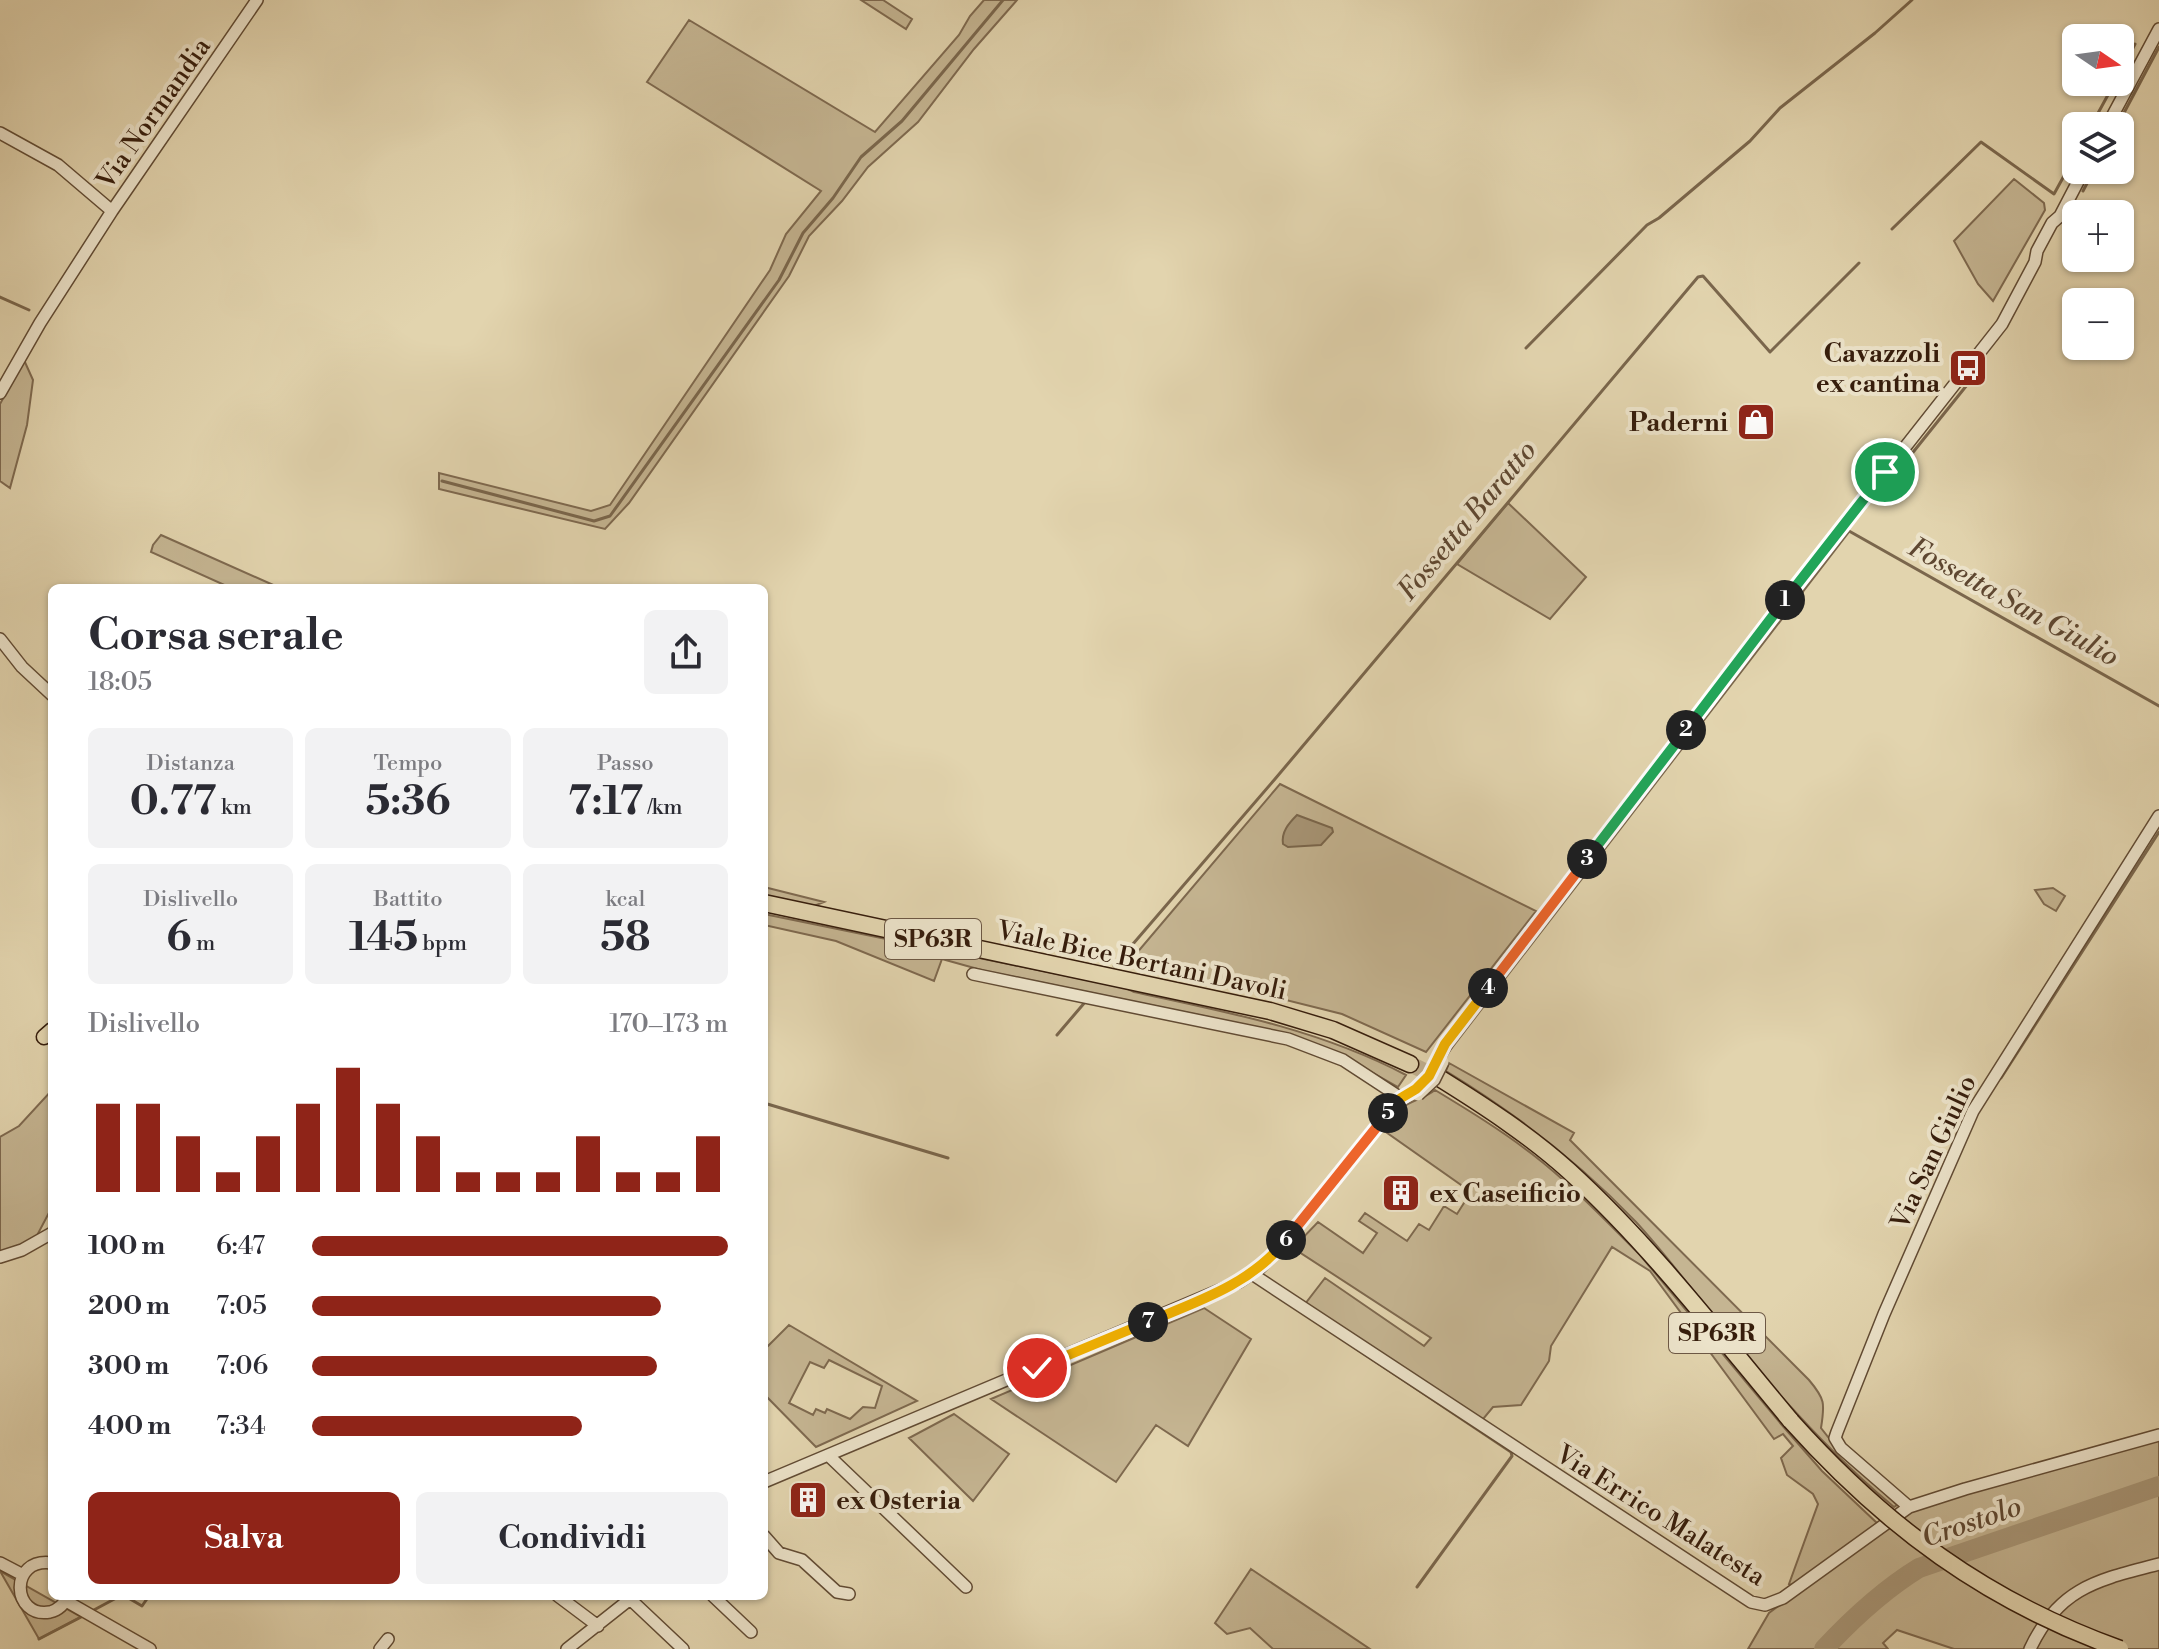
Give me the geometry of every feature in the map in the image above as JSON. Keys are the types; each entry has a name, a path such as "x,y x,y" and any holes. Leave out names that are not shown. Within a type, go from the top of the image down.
{"highway":[{"name":"Viale Bice Bertani Davoli","path":"768,904 1204,995 1289,1016 1359,1040 1410,1064"},
{"name":"SP63R","path":"1441,1067 1568,1170 1596,1197 1669,1276 1791,1421 1869,1501 1937,1556 2022,1608 2120,1649"}],"street":[{"name":"Via Normandia","path":"0,393 112,211 257,0"},
{"path":"2115,112 2159,29"},
{"name":"Via Normandia","path":"0,133 58,165 112,211"},
{"path":"1391,1108 1415,1093 1441,1067 1455,1030 2002,324 2037,251 2076,184"},
{"path":"0,639 22,667 48,691"},
{"name":"Via San Giulio","path":"1909,1507 1841,1448 1835,1438 1837,1432 1884,1314 1973,1111 2159,816"},
{"path":"973,974 1288,1039 1343,1060 1401,1098"},
{"path":"768,1480 1215,1294 1252,1274 1282,1245 1391,1108 1401,1098 1415,1093"},
{"path":"0,1257 22,1250 48,1235"},
{"name":"Via Errico Malatesta","path":"1252,1274 1751,1602 1765,1605 1783,1598 1909,1507 2159,1435"},
{"path":"829,1456 966,1587"},
{"path":"768,1541 779,1553 802,1560 837,1592 849,1594"},
{"path":"0,1563 23,1575"},
{"path":"48,1563 38,1563 23,1575 20,1590 26,1604 40,1612 55,1611 66,1600"},
{"path":"2030,1649 2054,1610 2074,1593 2097,1581 2159,1564"},
{"path":"71,1600 150,1649"},
{"path":"563,1600 598,1626"},
{"path":"567,1649 630,1600"},
{"path":"634,1600 683,1649"},
{"path":"717,1600 751,1632"},
{"path":"380,1649 388,1639"}],"shaded area":[{"path":"861,0 883,0 912,19 906,29"},
{"path":"984,0 1017,0 974,49 918,122 868,167 809,236 789,276 629,503 605,529 439,489 439,473 591,511 610,505 770,270 786,234 821,191 647,82 689,20 875,132 959,35"},
{"path":"2014,179 2044,203 2045,210 1993,301 1978,284 1954,241"},
{"path":"24,360 33,380 27,425 10,488 0,481 0,404"},
{"path":"1508,503 1586,577 1550,619 1457,564"},
{"path":"161,535 271,584 222,584 151,552"},
{"path":"1280,784 1536,911 1426,1052 1342,1014 1130,961"},
{"path":"1297,815 1332,828 1333,832 1321,845 1288,847 1283,844 1283,836"},
{"path":"768,888 824,902 814,906 768,897"},
{"path":"2053,888 2065,896 2056,911 2044,904 2035,890"},
{"path":"768,915 1126,988 1239,1015 1307,1034 1406,1075 1398,1087 1348,1059 1276,1031 985,971 942,959 934,981 836,941 768,926"},
{"path":"1449,1063 1574,1133 1570,1140 1809,1380 1822,1402 1821,1428 1836,1447 1897,1505 1894,1507 1875,1491 1805,1423 1615,1200 1546,1140 1446,1071"},
{"path":"1435,1090 1532,1154 1601,1216 1640,1255 1822,1471 1878,1524 1796,1586 1789,1584 1818,1504 1813,1494 1787,1475 1781,1458 1793,1446 1783,1434 1774,1439 1650,1271 1612,1247 1551,1346 1549,1361 1521,1405 1493,1407 1479,1424 1305,1304 1325,1278 1424,1346 1431,1338 1293,1248 1318,1222 1363,1253 1377,1233 1359,1221 1365,1213 1407,1241 1419,1224 1429,1230 1444,1206 1457,1214 1471,1192 1383,1130 1400,1109"},
{"path":"48,1094 48,1215 32,1245 0,1256 0,1137 19,1126"},
{"path":"1204,1308 1251,1339 1188,1446 1156,1425 1116,1482 991,1399"},
{"path":"789,1325 917,1401 816,1447 768,1398 768,1346","holes":["829,1360 882,1386 875,1408 863,1407 850,1419 827,1409 825,1413 816,1409 813,1415 789,1403 810,1362 824,1368"]},
{"path":"954,1414 1009,1454 973,1501 909,1438"},
{"path":"2159,1437 2159,1649 1954,1649 1897,1630 1883,1643 1888,1649 1748,1649 1769,1613 1907,1511"},
{"path":"1251,1569 1370,1649 1273,1649 1250,1628 1227,1634 1215,1623"},
{"path":"0,1571 81,1617 39,1639"}],"waterway":[{"path":"442,481 594,521 610,516 779,280 803,233 833,198 861,157 902,121 1003,0"},
{"path":"1526,348 1647,225 1750,141 1780,108 1912,0"},
{"path":"2124,112 2159,47"},
{"name":"Fossetta Baratto","path":"2099,112 2107,96"},
{"name":"Fossetta Baratto","path":"1892,229 1981,142 2054,194 2062,179"},
{"path":"2083,191 2087,184"},
{"name":"Fossetta Baratto","path":"1114,966 1698,277 1703,276 1770,352 1859,263"},
{"path":"0,297 29,310"},
{"path":"1898,471 1975,375"},
{"name":"Fossetta San Giulio","path":"1448,1052 1849,531 2159,706"},
{"path":"2001,1078 2159,832"},
{"name":"Fossetta Baratto","path":"1057,1035 1086,1001"},
{"path":"768,1104 948,1158"},
{"path":"1351,1345 1511,1452 1512,1456 1417,1587"},
{"name":"Crostolo","path":"1824,1649 1869,1605 1919,1568 2159,1486"},
{"path":"92,1611 113,1600"},
{"path":"132,1600 142,1606 146,1600"},
{"path":"39,1639 85,1615"}],"tunnel":[{"path":"1410,1064 1441,1079"}],"place":[{"name":"Cavazzoli ex cantina","path":"1968,368"},
{"name":"Paderni","path":"1756,422"},
{"name":"ex Caseificio","path":"1401,1193"},
{"name":"ex Osteria","path":"808,1500"}],"route":[{"path":"1037,1368 1225,1289 1260,1268 1333,1184 1391,1108 1421,1086 1429,1076 1455,1030 1885,472"}]}
